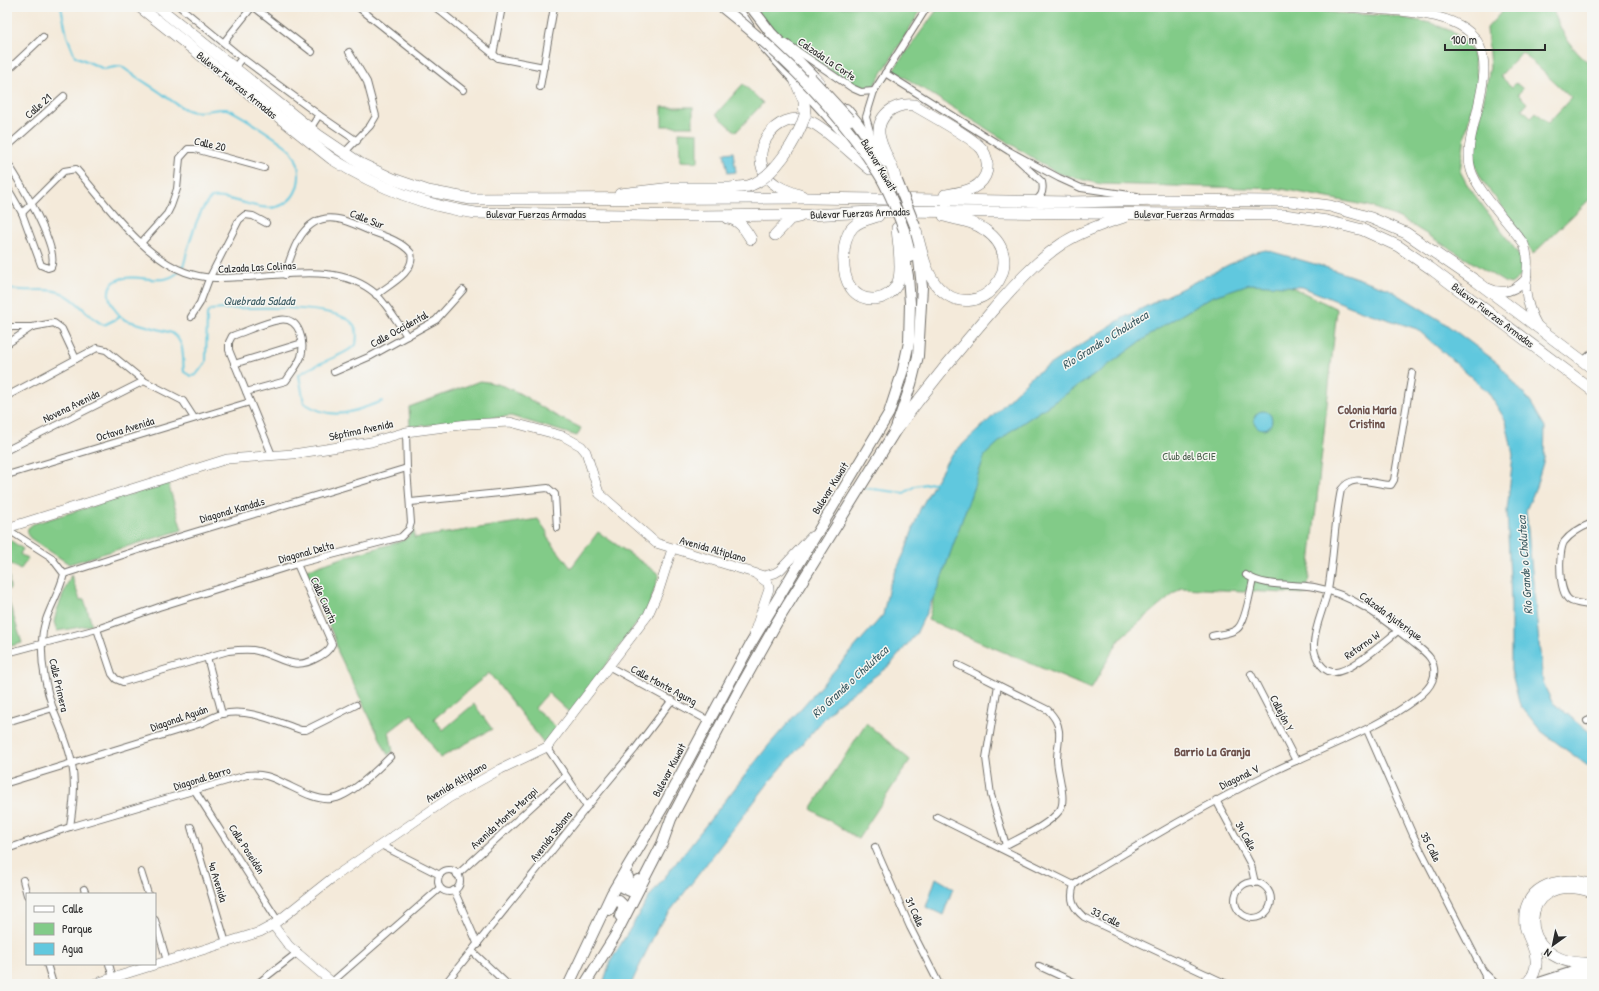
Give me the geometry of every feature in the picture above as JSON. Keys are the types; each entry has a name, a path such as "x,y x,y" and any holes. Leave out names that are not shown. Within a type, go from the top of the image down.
{"highway":[{"name":"Bulevar Fuerzas Armadas","path":"140,7 332,159 363,177 422,202 446,209 476,213 696,216 809,215 893,211 1284,215 1327,221 1363,230 1398,246 1430,268 1592,390"},
{"name":"Bulevar Fuerzas Armadas","path":"163,8 234,68 344,153 393,179 428,192 462,198 606,200 810,198 1034,201 1290,201 1314,203 1371,218 1406,233 1476,281 1592,368"},
{"path":"606,200 626,192 684,188 739,188 754,184 763,179 770,173 801,128 805,115 804,101 796,82"},
{"path":"896,179 892,166 881,144 878,129 885,115 898,106 914,105 980,148 984,153 987,166 984,179 980,184 968,190 925,199"},
{"path":"810,198 777,185 770,180 762,165 761,149 764,141 773,127 780,123 797,119 813,123 870,169"},
{"path":"893,211 862,221 853,227 847,237 844,256 847,280 850,287 863,298 880,299 894,289 898,282 900,274 899,227"},
{"path":"915,228 930,276 943,292 950,297 962,300 974,300 985,296 994,288 1001,278 1004,266 1003,254 999,243 993,236 977,225 924,212"},
{"path":"894,431 936,376 1010,291 1039,262 1062,244 1085,230 1135,214"},
{"path":"775,235 790,219 809,215"},
{"path":"696,216 735,219 745,229 751,239"},
{"path":"1526,984 1535,971 1536,962 1536,954 1528,938 1525,925 1525,913 1530,899 1546,885 1558,881 1571,880 1592,885"},
{"path":"1591,965 1576,964 1551,955 1539,941 1533,925 1534,909 1541,896 1550,890 1580,888 1592,892"},
{"path":"1536,962 1542,962 1551,955"}],"main road":[{"path":"722,7 778,54 810,86 853,136 880,175 893,201 899,227"},
{"path":"732,7 782,49 872,142"},
{"name":"Bulevar Kuwait","path":"569,984 612,893 663,807 750,645 888,413 901,376 909,342 910,303 914,285 910,254 877,180 849,138 755,36 736,7"},
{"name":"Bulevar Kuwait","path":"585,984 614,936 662,844 671,819 777,622 894,431 911,384 918,356 922,287 915,228 905,197 896,179 872,142 856,121 771,33 751,7"},
{"path":"663,807 623,885 623,888 626,891 630,891 634,887 671,819"},
{"path":"584,954 614,901 618,900 623,902 623,910 590,974"},
{"path":"1536,984 1591,965"},
{"path":"1563,984 1591,965"},
{"path":"1585,984 1592,980"}],"street":[{"path":"224,42 253,7 312,52"},
{"path":"358,7 463,90"},
{"path":"435,7 498,58 544,67"},
{"path":"493,55 502,7"},
{"path":"540,87 554,7"},
{"path":"718,7 755,36"},
{"path":"872,142 866,122 866,116 874,91 927,7"},
{"path":"1347,7 1429,14 1446,19 1464,28 1478,43 1483,59 1483,80 1469,151 1471,169 1477,184 1524,244 1528,255 1529,267 1527,278 1528,304 1539,328"},
{"path":"185,8 242,58 357,141"},
{"name":"Calzada La Corte","path":"771,33 852,88 861,92 874,91"},
{"path":"7,71 43,37"},
{"path":"344,153 370,126 376,116 367,82 349,52"},
{"path":"234,68 242,58"},
{"path":"885,73 1009,151 1081,188 1166,200"},
{"name":"Calle 21","path":"7,148 64,96"},
{"path":"310,128 319,115"},
{"name":"Calle 20","path":"141,243 167,214 177,189 180,158 188,149 195,149 264,168"},
{"path":"1009,151 1042,182 1043,189 1041,195 1034,201"},
{"path":"7,162 32,203 51,252 53,262 51,267 48,268 41,265 22,213 7,187"},
{"name":"Calzada Las Colinas","path":"22,213 64,171 76,169 141,243 169,264 185,272 209,279 285,275 338,275 356,281 376,295 407,336"},
{"path":"191,316 200,303 209,279 239,220 245,215 248,215 266,223"},
{"name":"Calle Sur","path":"285,275 292,250 303,232 324,219 338,219 401,244 411,253 412,262 407,271 376,295"},
{"path":"1476,281 1491,289 1506,292 1514,290 1527,278"},
{"name":"Calle Occidental","path":"334,372 371,356 436,320 463,290"},
{"path":"246,392 286,380 300,359 302,343 299,329 291,321 280,320 232,336 229,342 229,350 234,364 272,455"},
{"path":"7,327 32,327 50,323 59,325 76,359"},
{"path":"7,344 32,327"},
{"path":"234,364 302,343"},
{"path":"7,396 76,359 98,348 102,348 144,381 183,401 194,418"},
{"path":"1583,361 1592,353"},
{"name":"Retorno W","path":"1398,631 1356,663 1340,672 1330,672 1323,667 1315,655 1314,643 1328,590 1341,490 1350,480 1391,485 1394,480 1412,373"},
{"name":"Novena Avenida","path":"7,450 144,381"},
{"name":"Octava Avenida","path":"7,475 250,402"},
{"name":"Séptima Avenida","path":"7,528 227,459 293,454 371,442 406,432 468,424 510,422 563,436 581,446 586,452 596,487 605,500 656,543 672,549"},
{"name":"Diagonal Delta","path":"7,653 98,629 159,607 297,564 401,537 410,529 411,523 406,432"},
{"name":"Diagonal Kandals","path":"64,574 185,535 407,468"},
{"path":"411,502 548,488 555,494 557,528"},
{"path":"1592,523 1572,533 1564,543 1560,572 1564,595 1571,601 1592,605"},
{"path":"7,528 51,557 64,574"},
{"name":"Avenida Altiplano","path":"156,964 226,944 260,932 275,923 331,879 449,798 501,769 547,747 610,667 648,615 659,590 672,549 757,575 771,575 780,570 817,531"},
{"name":"Calle Cuarta","path":"207,657 228,651 252,650 285,662 303,664 330,650 332,644 297,564"},
{"name":"Calle Primera","path":"64,574 61,587 44,623 42,665 53,708 72,763 75,790 70,828"},
{"name":"Avenida Altiplano","path":"750,645 769,589 768,583 757,575"},
{"name":"Calzada Ajuterique","path":"1246,575 1253,580 1328,590 1350,598 1398,631 1429,657 1434,666 1435,675 1433,683 1418,698"},
{"path":"1212,636 1232,632 1238,628 1243,619 1253,580"},
{"path":"98,629 112,674 116,679 123,682 207,657 222,714"},
{"path":"958,665 1048,710 1056,719 1059,732 1057,757 1058,775 1063,799 1061,808 1052,819 1004,846"},
{"name":"Calle Monte Agung","path":"610,667 709,721"},
{"name":"Callejón Y","path":"1251,674 1296,761"},
{"path":"998,685 986,758 991,795 1004,846"},
{"name":"Diagonal V","path":"1074,885 1082,878 1216,800 1296,761 1367,730 1418,698"},
{"name":"Avenida Sabana","path":"445,984 473,952 587,807 635,749 672,700"},
{"name":"Diagonal Aguán","path":"7,783 202,723 222,714 258,715 301,730 306,730 356,705"},
{"path":"7,722 53,708"},
{"name":"35 Calle","path":"1367,730 1413,835 1484,971 1496,984"},
{"path":"547,747 587,807"},
{"name":"Diagonal Barro","path":"7,849 195,790 257,773 265,774 311,795 331,799 339,797 372,776 390,757"},
{"name":"Avenida Monte Merapi","path":"457,874 565,776"},
{"name":"Calle Poseidón","path":"195,790 275,923 282,939 333,983"},
{"name":"34 Calle","path":"1216,800 1251,865 1255,883"},
{"path":"937,817 1004,846 1074,885"},
{"name":"4a Avenida","path":"190,827 226,944"},
{"path":"381,845 440,875"},
{"name":"31 Calle","path":"875,847 910,927 939,984"},
{"path":"446,870 450,870 457,874 459,881 454,890 450,892 440,888 438,882 440,875 446,870"},
{"path":"142,872 148,893"},
{"path":"23,880 26,893"},
{"path":"1249,883 1255,883 1261,884 1269,893 1270,905 1264,915 1252,918 1241,914 1238,910 1235,899 1240,888 1249,883"},
{"name":"33 Calle","path":"1074,885 1071,896 1072,902 1078,912 1084,917 1227,984"},
{"path":"333,983 440,888"},
{"path":"454,890 478,945"},
{"path":"156,924 166,961"},
{"path":"257,984 298,952"},
{"path":"473,952 507,984"},
{"path":"47,965 53,984"},
{"path":"109,965 113,978"},
{"name":"Avenida Altiplano","path":"93,984 154,965"},
{"path":"1039,966 1078,984"},
{"name":"35 Calle","path":"1484,971 1486,984"},
{"path":"1200,984 1208,975"}],"green space":[{"path":"754,7 923,7 874,86 865,89 857,89 773,32"},
{"path":"939,7 1297,7 1336,13 1392,16 1431,23 1451,31 1465,41 1472,51 1478,80 1465,136 1460,171 1468,186 1520,256 1523,266 1521,276 1511,284 1504,282 1402,219 1369,206 1282,189 1100,184 1057,173 893,70"},
{"path":"1506,7 1552,7 1563,32 1572,47 1592,65 1592,197 1533,254 1510,218 1480,176 1474,162 1473,154 1490,67 1487,28","holes":["1522,52 1571,98 1548,123 1536,112 1531,117 1522,109 1527,103 1518,94 1523,89 1516,83 1512,87 1500,76"]},
{"path":"743,84 763,103 736,132 716,114"},
{"path":"662,107 693,107 693,126 662,126"},
{"path":"679,132 698,133 698,162 680,161"},
{"name":"Club del BCIE","path":"1275,279 1337,309 1307,594 1181,588 1120,638 1091,689 928,620 959,506 976,465 1019,407 1210,290"},
{"path":"480,381 508,388 531,400 556,416 581,428 577,436 511,416 410,427 409,407"},
{"path":"168,483 182,530 69,564 30,538 27,534 28,528 33,524"},
{"path":"538,519 547,532 547,537 571,568 598,532 659,574 649,607 570,713 548,693 535,708 557,728 544,743 489,673 434,719 443,730 474,704 492,729 440,758 412,714 389,732 393,751 388,755 338,652 335,639 304,571 345,557 402,541 409,536 414,529 414,538"},
{"path":"7,538 23,549 20,554 28,559 20,570 8,562 10,589 7,590"},
{"path":"71,575 80,600 84,599 92,625 57,631 54,622 57,610"},
{"path":"7,596 22,643 7,647"},
{"path":"866,723 910,760 858,839 811,809"}],"water":[{"path":"733,152 736,172 728,173 724,153"},
{"name":"Río Grande o Choluteca","path":"1266,250 1325,267 1389,289 1443,322 1498,363 1531,403 1545,427 1544,459 1535,490 1526,510 1543,683 1552,702 1592,734 1592,769 1541,731 1520,705 1511,670 1511,602 1507,511 1513,455 1506,421 1488,392 1417,329 1359,310 1302,287 1249,284 1211,297 1158,329 1093,376 1012,430 985,455 938,588 916,634 890,665 836,705 770,781 658,927 631,984 603,984 610,962 650,896 768,746 883,615 889,586 906,549 920,509 950,456 989,420 1032,376 1121,319 1252,253"},
{"path":"1263,411 1269,414 1272,420 1269,426 1263,429 1257,426 1254,420 1257,414"},
{"path":"936,878 953,888 943,915 926,907"}],"waterway":[{"name":"Quebrada Salada","path":"61,7 67,36 75,56 104,69 121,66 187,110 201,112 226,109 231,111 281,142 292,152 296,158 298,166 299,181 297,188 289,201 282,205 265,208 228,199 211,198 206,203 199,216 184,264 177,273 170,278 162,279 128,277 114,282 110,287 109,293 112,305 120,316 125,320 172,333 180,341 184,372 191,376 196,375 206,362 207,314 210,310 286,308 329,313 345,318 355,327 357,335 356,345 342,354 299,375 304,403 315,409 334,414 362,409 383,401"},
{"path":"7,288 14,290 49,290 62,293 68,296 93,318 104,325 120,317"},
{"name":"Quebrada Salada","path":"864,488 904,493 915,486 937,482"}],"district":[{"name":"Colonia María Cristina","path":"1367,417"},
{"name":"Barrio La Granja","path":"1212,751"}]}
